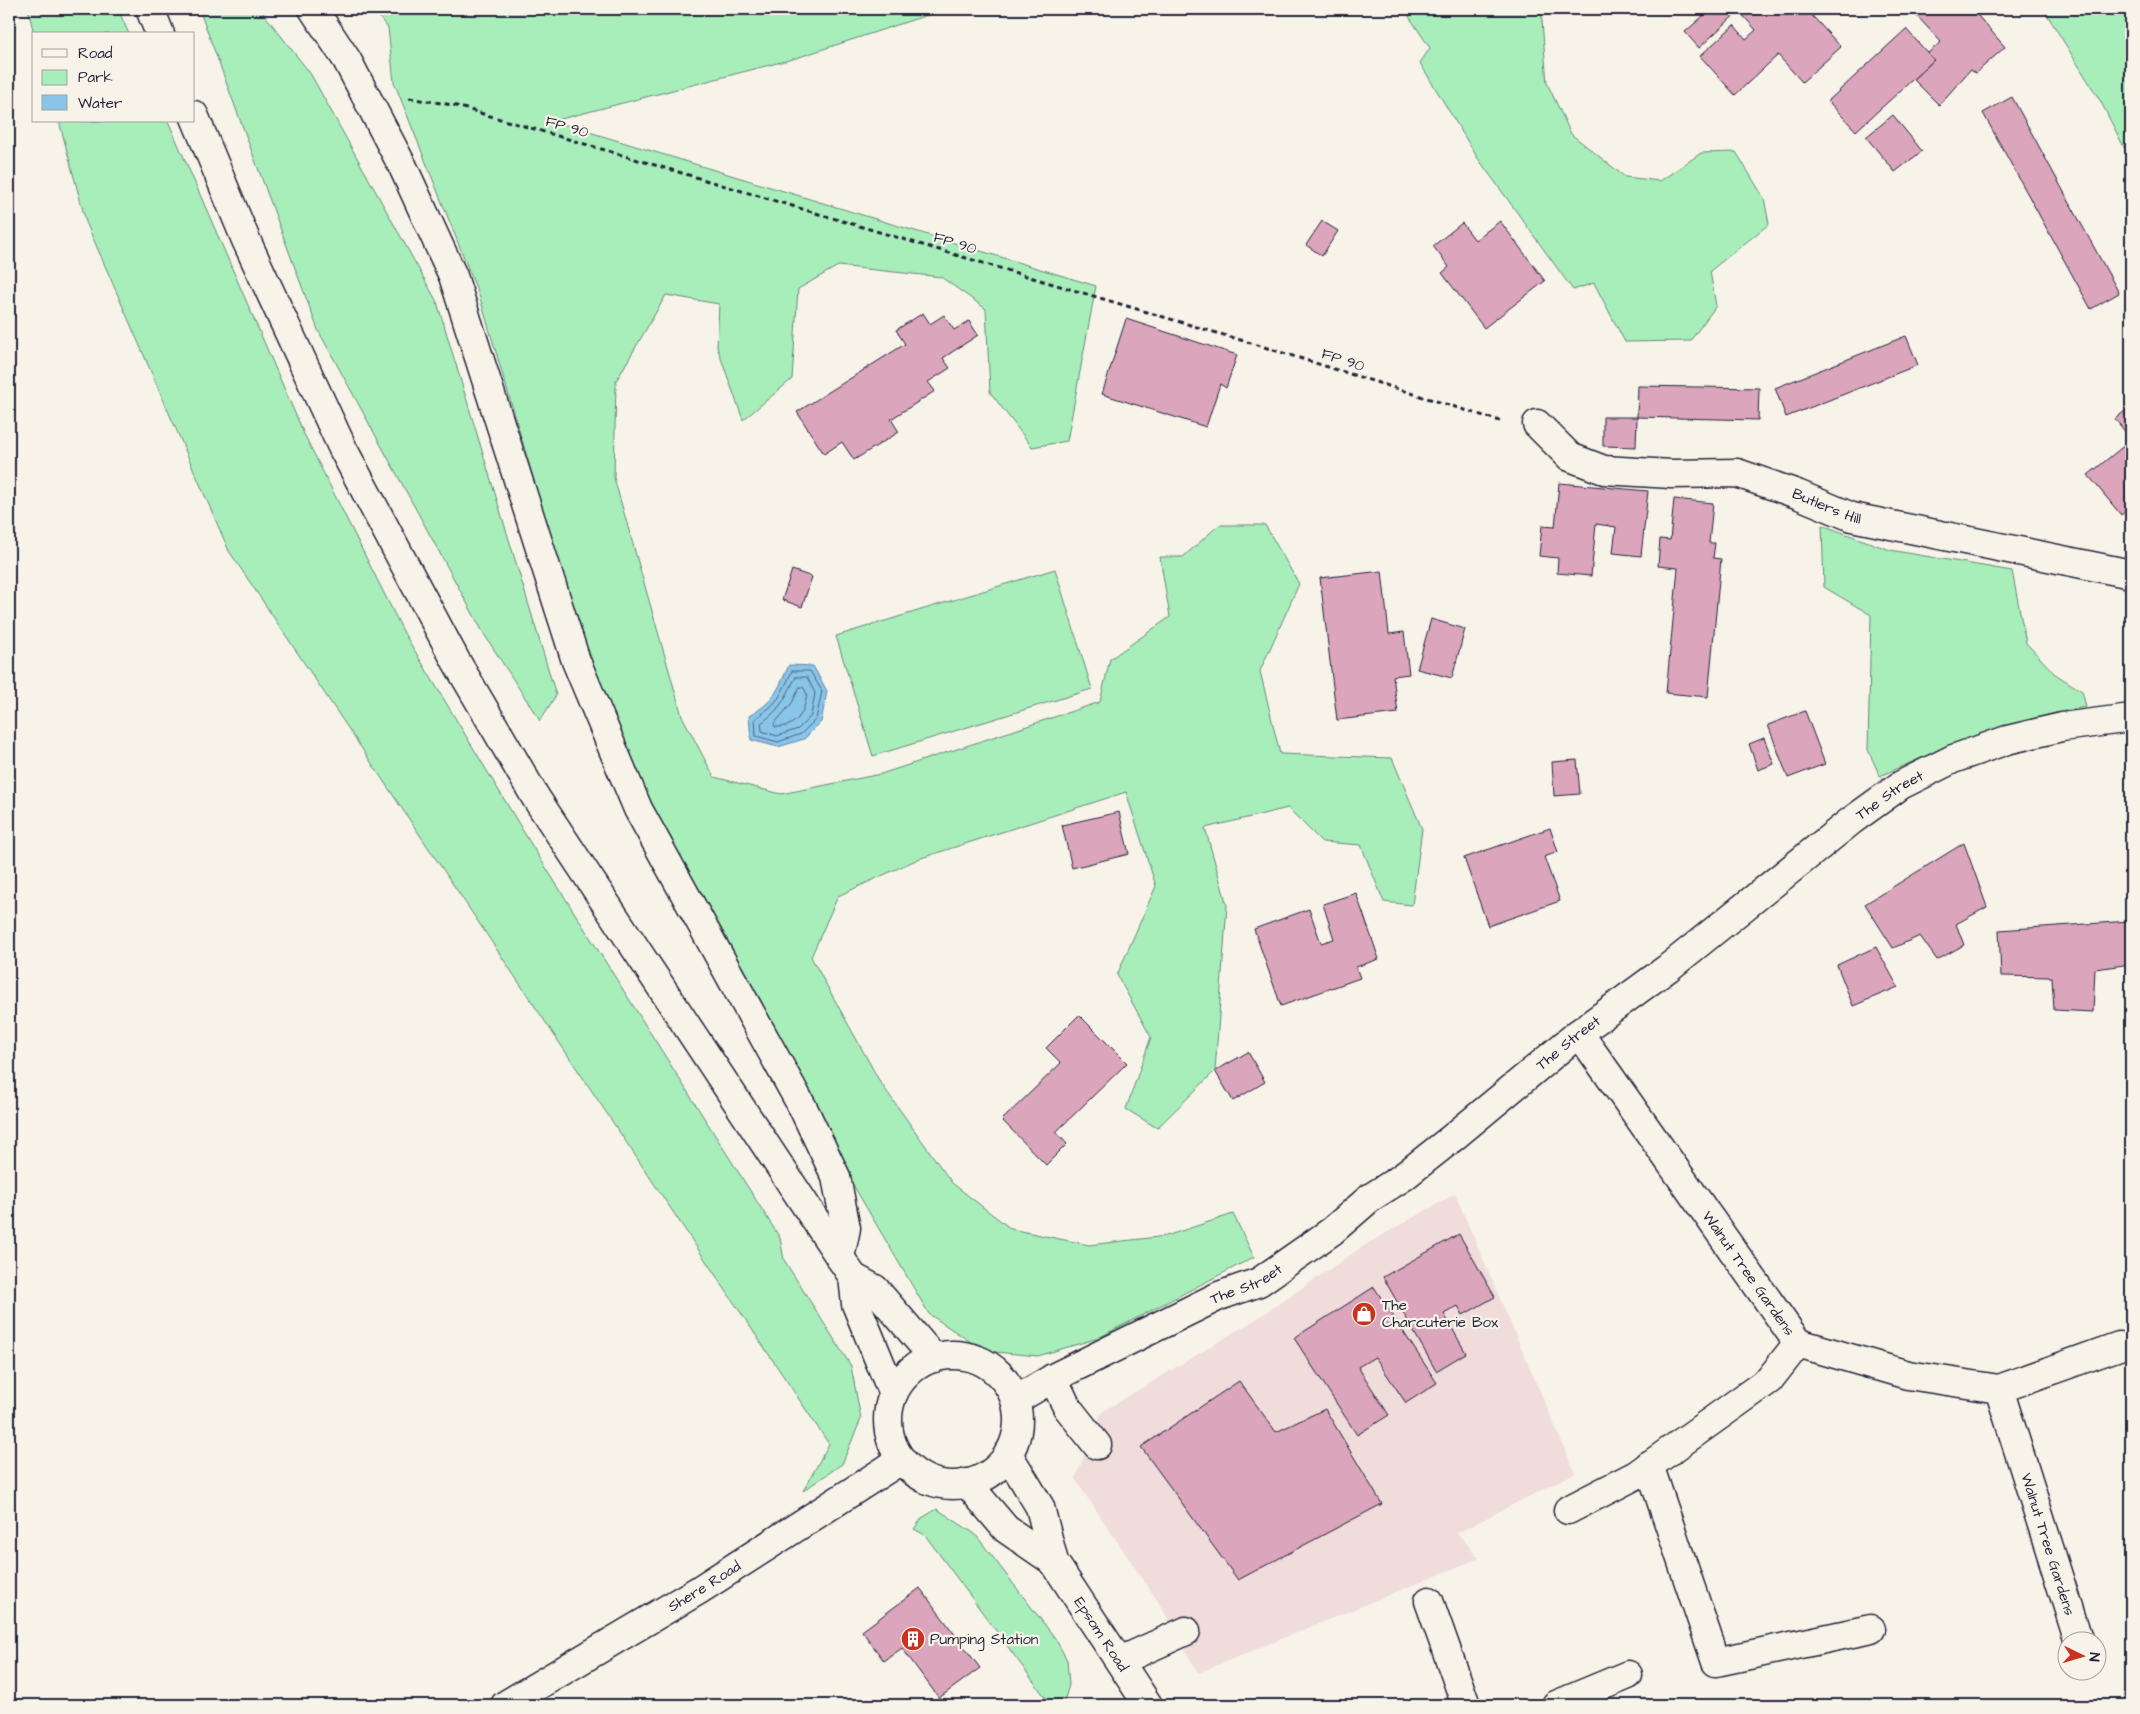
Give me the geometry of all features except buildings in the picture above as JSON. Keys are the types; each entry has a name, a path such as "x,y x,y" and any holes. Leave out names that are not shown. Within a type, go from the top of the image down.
{"street":[{"path":"150,9 159,32"},
{"path":"313,9 347,60 364,91 403,166 453,276 576,661 638,809 802,1108 836,1178 846,1228 846,1268 856,1304 893,1394"},
{"path":"195,117 246,240 343,449 456,661 536,798 846,1268 874,1289 934,1358"},
{"name":"Butlers Hill","path":"1537,424 1570,458 1604,470 1671,474 1738,474 1797,494 1852,518 2131,574"},
{"name":"The Street","path":"1016,1400 1054,1378 1219,1296 1259,1282 1332,1231 1370,1198 1403,1177 1580,1033 1668,968 1851,821 1900,786 1953,759 2007,740 2062,727 2131,718"},
{"name":"Walnut Tree Gardens","path":"1580,1033 1798,1344 1908,1375 1999,1389 2119,1346"},
{"path":"1568,1510 1636,1475 1770,1380 1798,1344"},
{"path":"946,1355 969,1356 991,1366 1008,1384 1016,1400 1017,1431 1008,1454 991,1473 967,1484 942,1484 922,1479 912,1473 901,1460 890,1437 888,1415 893,1394 905,1376 922,1362 934,1358 946,1355"},
{"path":"1054,1378 1067,1407 1097,1445"},
{"name":"Walnut Tree Gardens","path":"1999,1389 2076,1632"},
{"name":"Epsom Road","path":"1008,1454 1040,1507 1054,1562 1148,1705"},
{"name":"Shere Road","path":"505,1705 699,1590 901,1460"},
{"path":"1649,1465 1716,1662 1871,1629"},
{"name":"Epsom Road","path":"967,1484 1006,1529 1054,1562"},
{"path":"1429,1601 1466,1705"},
{"path":"1120,1661 1186,1631"},
{"path":"1556,1705 1628,1676"}],"path":[{"name":"FP 90","path":"364,91 453,105 1264,347 1510,425 1537,424"}],"shaded area":[{"path":"1455,1194 1575,1473 1457,1533 1479,1558 1198,1673 1159,1603 1075,1479 1102,1412 1258,1318 1365,1245"}],"green space":[{"path":"28,9 118,9 128,32 34,32"},
{"path":"199,9 260,9 310,73 437,302 556,695 540,721 484,634 318,330"},
{"path":"372,9 946,9 793,59 553,121 1096,286 1067,441 1032,447 990,392 986,309 941,277 838,266 798,289 792,379 743,420 717,347 719,304 666,295 616,381 614,478 682,716 714,777 781,794 881,774 1100,702 1110,659 1170,617 1160,557 1183,557 1219,525 1265,525 1299,584 1260,671 1280,754 1392,758 1422,829 1412,905 1384,902 1361,845 1322,842 1288,808 1205,828 1227,905 1215,1071 1157,1128 1126,1109 1151,1037 1117,975 1156,886 1126,792 918,859 838,896 811,957 880,1082 952,1183 1011,1229 1089,1245 1166,1236 1233,1214 1254,1257 1098,1338 1038,1356 984,1351 929,1314 852,1183 797,1074 624,753 582,643 480,298 394,82 388,28"},
{"path":"1404,9 1541,9 1547,83 1571,134 1625,177 1660,181 1701,153 1736,152 1764,198 1769,224 1710,271 1716,306 1690,341 1625,342 1594,283 1573,290 1477,157 1420,63 1430,48"},
{"path":"2046,9 2131,9 2131,161 2101,102 2046,13"},
{"path":"59,122 168,122 304,434 404,633 531,844 780,1238 784,1260 851,1366 861,1419 842,1464 803,1491 829,1444 229,551 86,222"},
{"path":"1822,525 1890,550 2012,571 2026,643 2055,674 2082,691 2086,707 2007,726 1930,754 1880,776 1868,750 1871,615 1824,587"},
{"path":"1055,569 1092,689 873,756 836,636"},
{"path":"937,1509 975,1534 1055,1638 1067,1660 1069,1685 1063,1705 1051,1705 925,1535 914,1529 922,1518"}],"water":[{"path":"789,665 813,666 827,691 821,722 804,739 778,747 751,740 749,716 758,711 774,695"}],"place":[{"name":"The Charcuterie Box","path":"1364,1314"},
{"name":"Pumping Station","path":"913,1639"}]}
